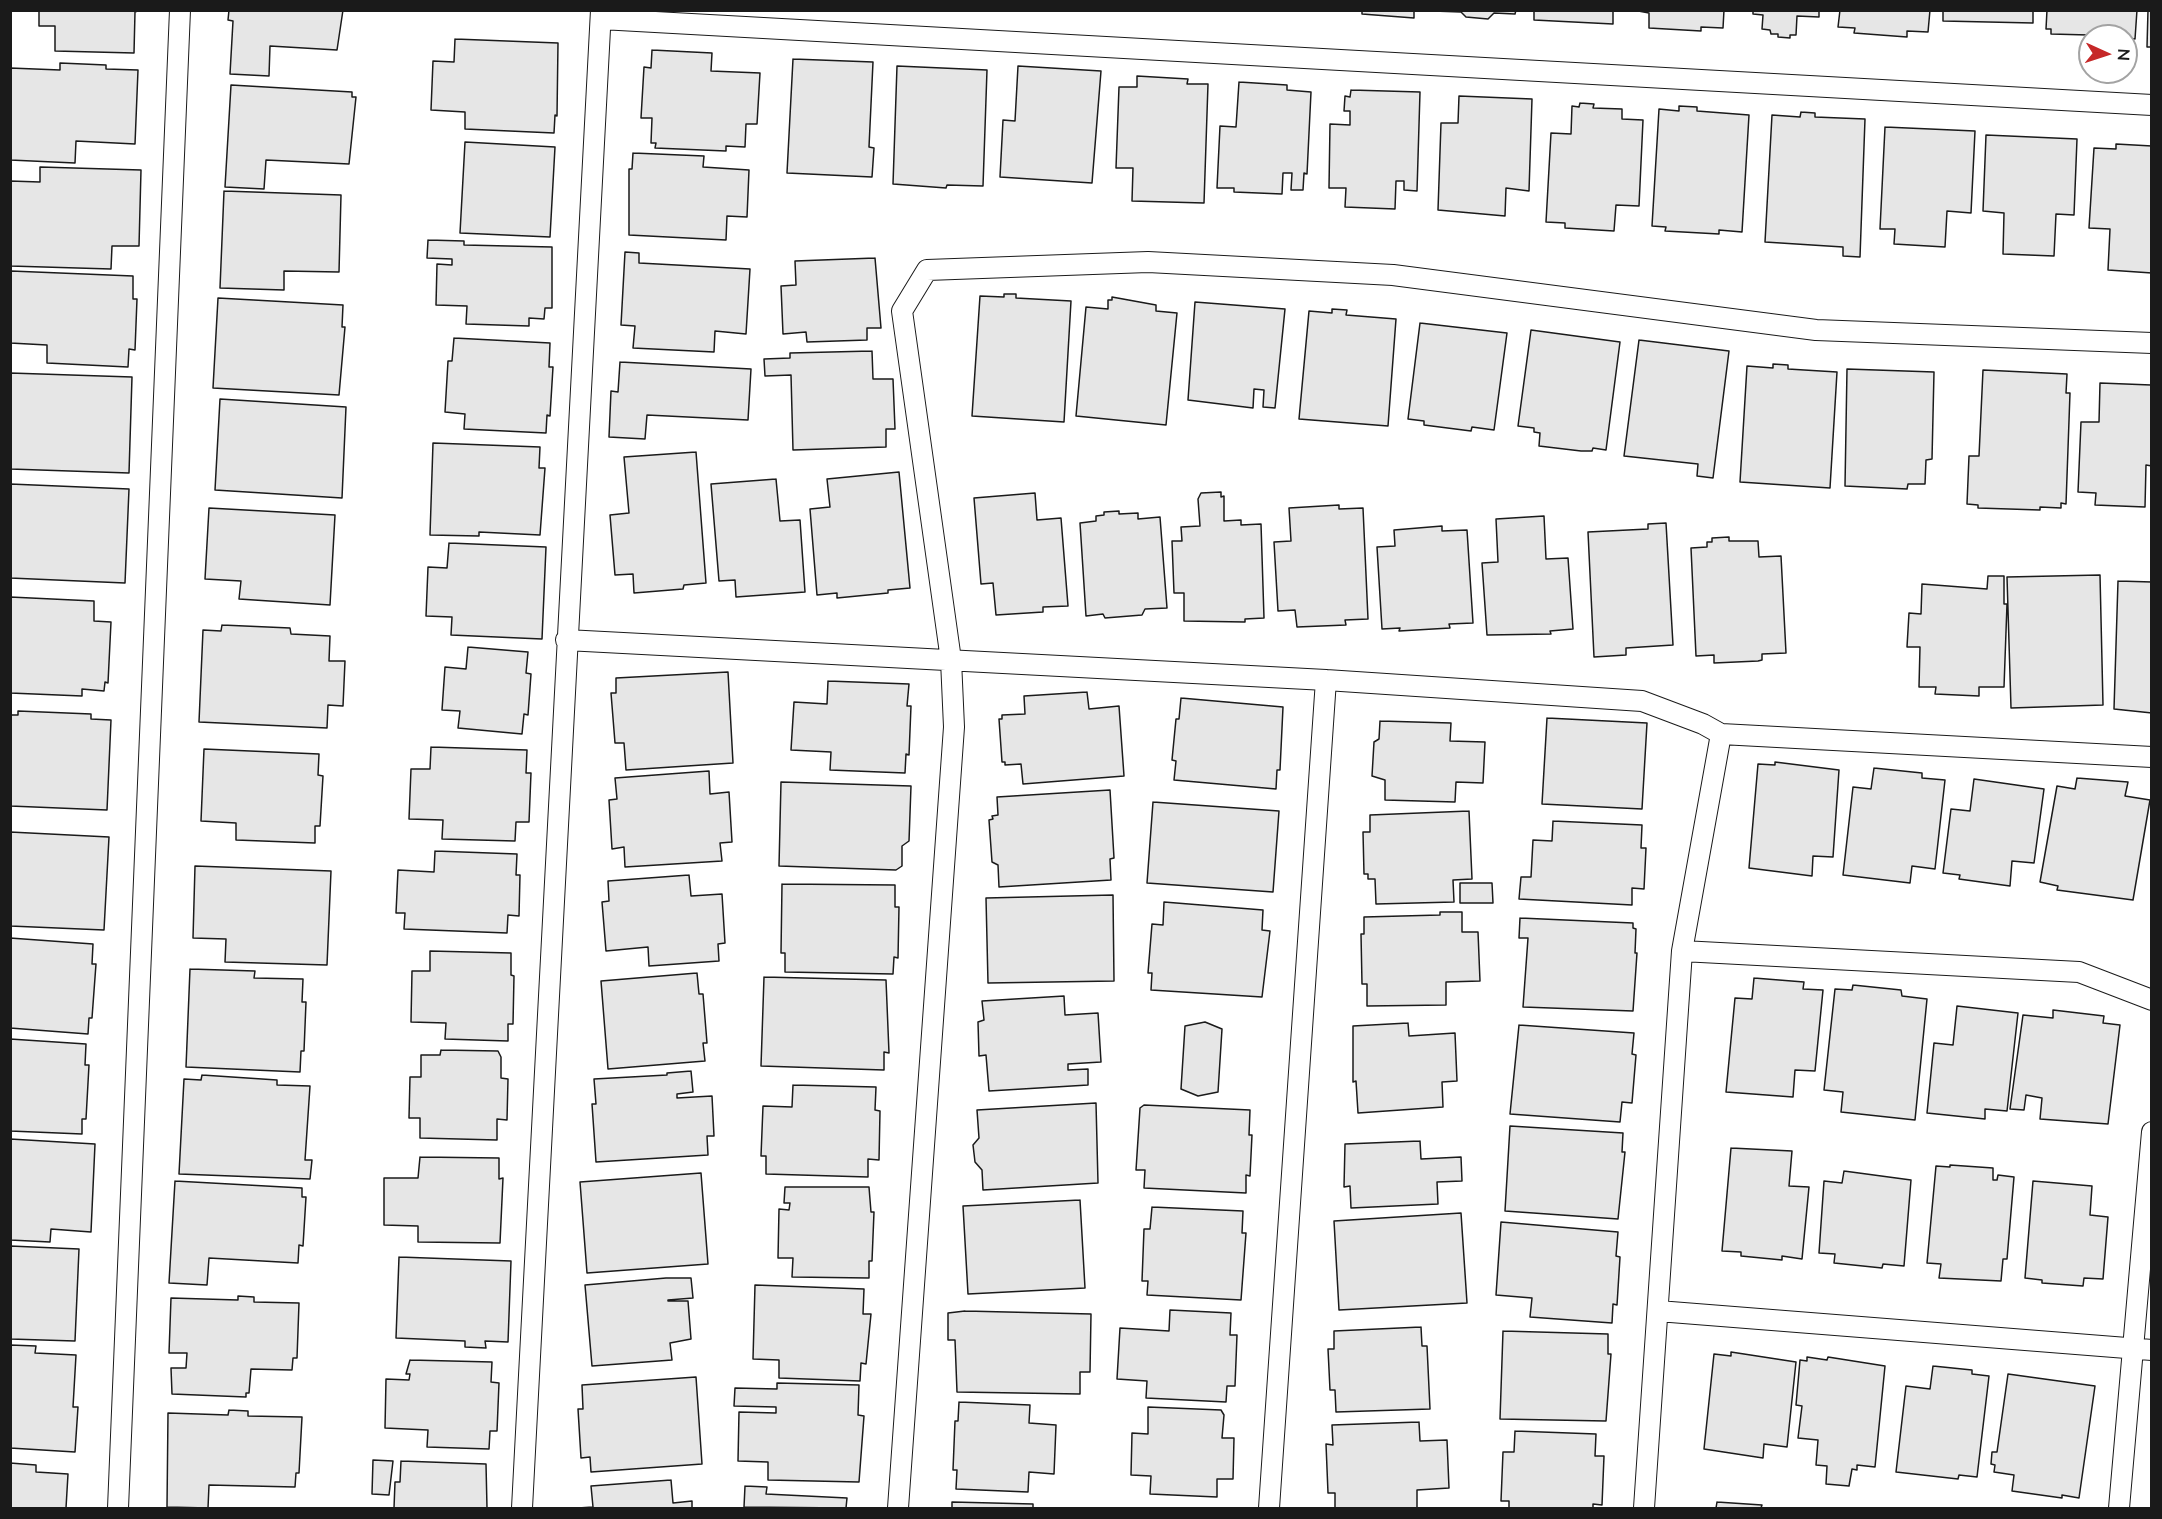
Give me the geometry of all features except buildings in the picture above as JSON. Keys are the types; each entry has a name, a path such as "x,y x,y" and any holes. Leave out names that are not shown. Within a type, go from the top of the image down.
{"lane":[{"path":"118,1509 180,10"},
{"path":"522,1509 566,640 601,15 2151,105"},
{"path":"898,1509 954,727 951,660 902,311 927,270 1148,262 1393,275 1816,330 2151,344"},
{"path":"566,640 1326,680 1642,701 1703,724 1721,734 2151,757"},
{"path":"1269,1509 1326,680"},
{"path":"1644,1509 1682,951 1721,734"},
{"path":"1682,951 2079,972 2151,1000"},
{"path":"2119,1509 2142,1350 2151,1132"},
{"path":"1658,1311 2142,1350"}]}
